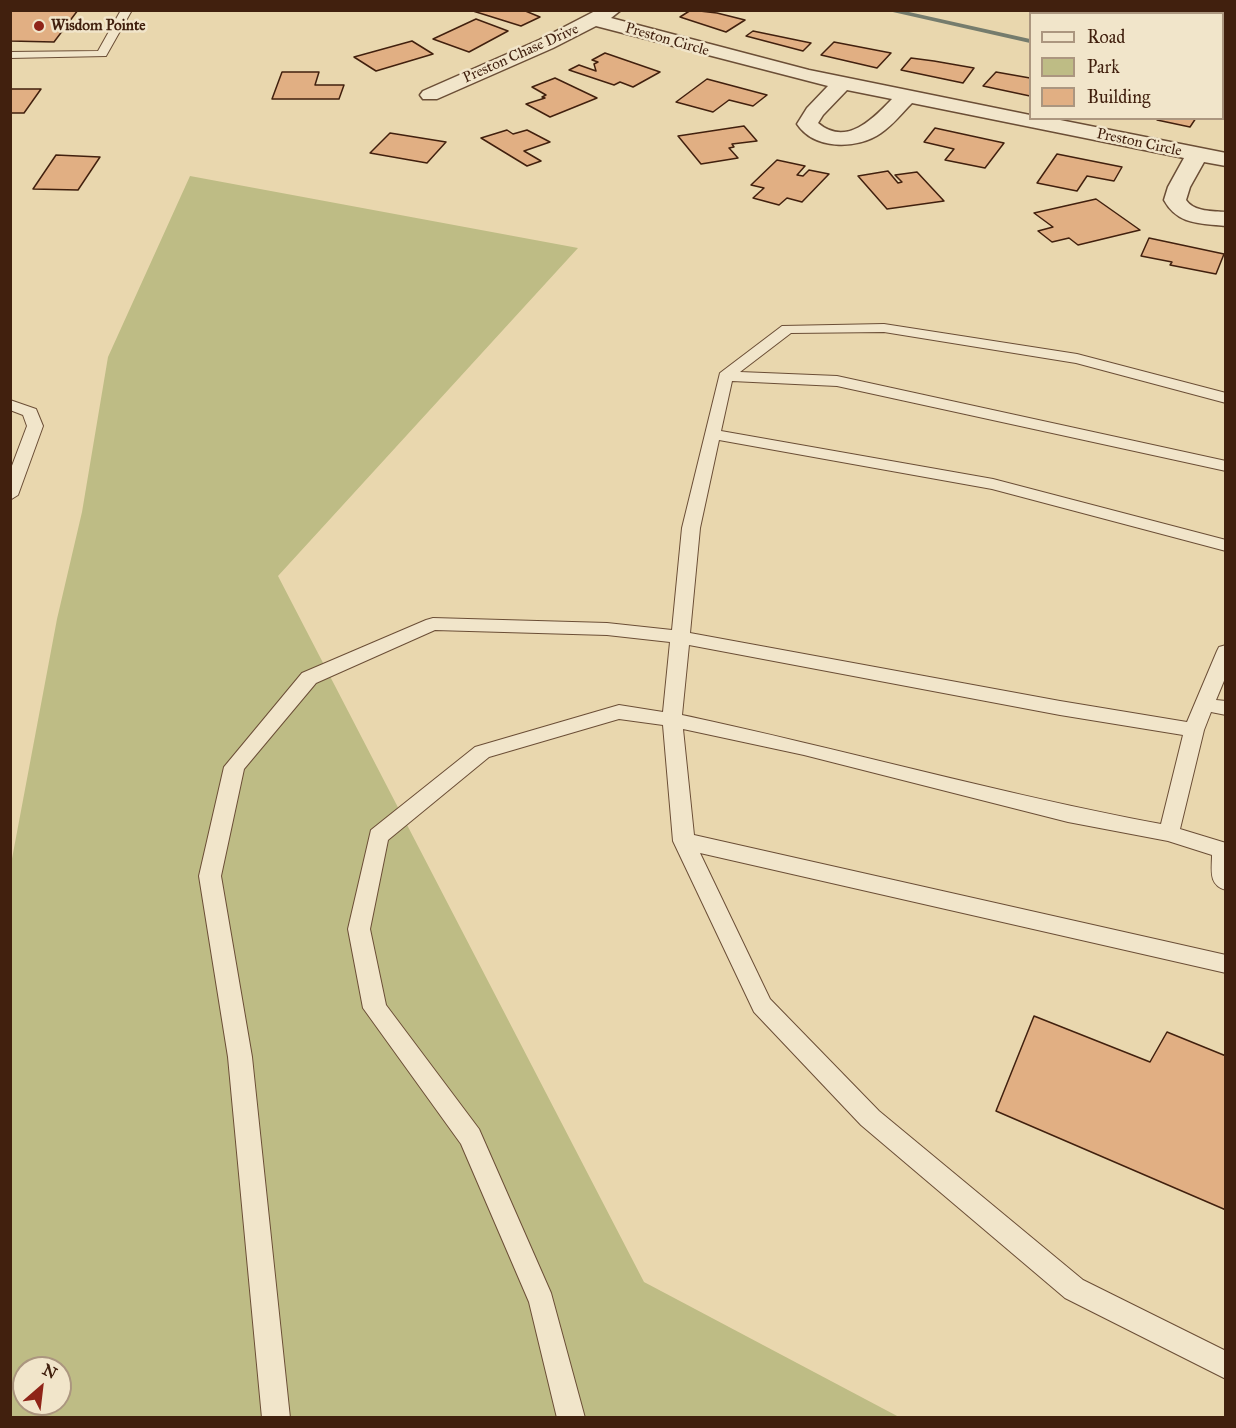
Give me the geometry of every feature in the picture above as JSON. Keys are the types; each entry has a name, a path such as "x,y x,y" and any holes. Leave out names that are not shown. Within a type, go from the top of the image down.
{"street":[{"name":"Preston Circle","path":"604,15 739,60 905,98 1226,160"},
{"name":"Preston Chase Drive","path":"430,95 604,15"},
{"path":"842,84 812,114 807,124 812,131 828,138 852,140 870,134 905,98"},
{"name":"Preston Circle","path":"1197,154 1179,187 1175,200 1180,209 1195,216 1226,219"}],"lane":[{"path":"10,55 102,54 127,10"},
{"path":"1226,398 1077,359 884,328 787,329 725,376 691,528 672,720 684,841 762,1005 870,1118 1074,1289 1226,1366"},
{"path":"725,376 837,381 1226,466"},
{"path":"10,405 30,412 35,426 10,495"},
{"path":"712,434 993,484 1226,546"},
{"path":"276,1418 240,1057 210,876 234,767 309,678 433,624 607,629 679,637 1060,708 1194,730"},
{"path":"1169,833 1194,730 1226,651"},
{"path":"1203,704 1226,708"},
{"path":"571,1418 542,1302 470,1137 375,1008 359,929 378,836 482,752 619,712 672,720 804,748 1068,814 1169,833 1224,850 1223,880 1226,882"},
{"path":"684,841 1226,964"}],"green space":[{"path":"190,176 578,248 278,576 644,1282 899,1417 11,1418 11,864 57,619 82,512 108,357"}],"building":[{"name":"Wisdom Pointe","path":"10,10 78,10 54,42 10,41"},
{"path":"523,10 540,17 521,26 473,11"},
{"path":"691,10 745,20 726,32 680,17"},
{"path":"1116,10 1136,10 1144,12 1114,12"},
{"path":"476,19 508,31 469,52 433,39"},
{"path":"753,31 811,43 803,51 746,36"},
{"path":"412,41 433,54 376,71 354,57"},
{"path":"834,42 891,53 877,68 821,55"},
{"path":"605,53 660,72 633,87 620,82 614,85 569,70 579,65 596,71 594,64 598,62 592,60"},
{"path":"911,58 974,68 963,83 901,70"},
{"path":"282,72 319,72 315,85 344,85 339,99 272,99"},
{"path":"996,72 1029,78 1029,96 983,86"},
{"path":"555,78 597,98 550,117 526,104 545,98 542,97 546,95 532,87"},
{"path":"707,79 767,95 753,106 729,100 713,112 676,102"},
{"path":"10,89 41,89 24,113 10,113"},
{"path":"1157,120 1195,120 1190,127"},
{"path":"744,126 757,141 732,144 734,147 729,148 738,158 701,164 678,136"},
{"path":"935,128 1004,143 985,168 945,160 954,149 924,142"},
{"path":"507,130 513,134 527,130 550,142 524,151 541,161 527,166 481,138"},
{"path":"390,133 446,142 427,163 370,153"},
{"path":"1057,154 1122,167 1114,181 1087,176 1077,191 1037,183"},
{"path":"56,155 100,157 78,190 33,189"},
{"path":"777,160 805,166 797,175 803,176 809,170 829,174 802,202 787,198 779,205 753,198 764,188 751,185"},
{"path":"888,171 898,183 902,182 895,175 917,172 944,201 887,209 858,176"},
{"path":"1096,199 1140,230 1078,245 1069,238 1052,242 1038,231 1053,227 1034,213"},
{"path":"1149,238 1224,254 1216,274 1170,265 1172,262 1141,256"},
{"path":"1034,1016 1150,1062 1167,1032 1226,1056 1226,1210 996,1111"}],"waterway":[{"path":"887,10 1029,41"}],"place":[{"name":"Wisdom Pointe","path":"39,26"}]}
